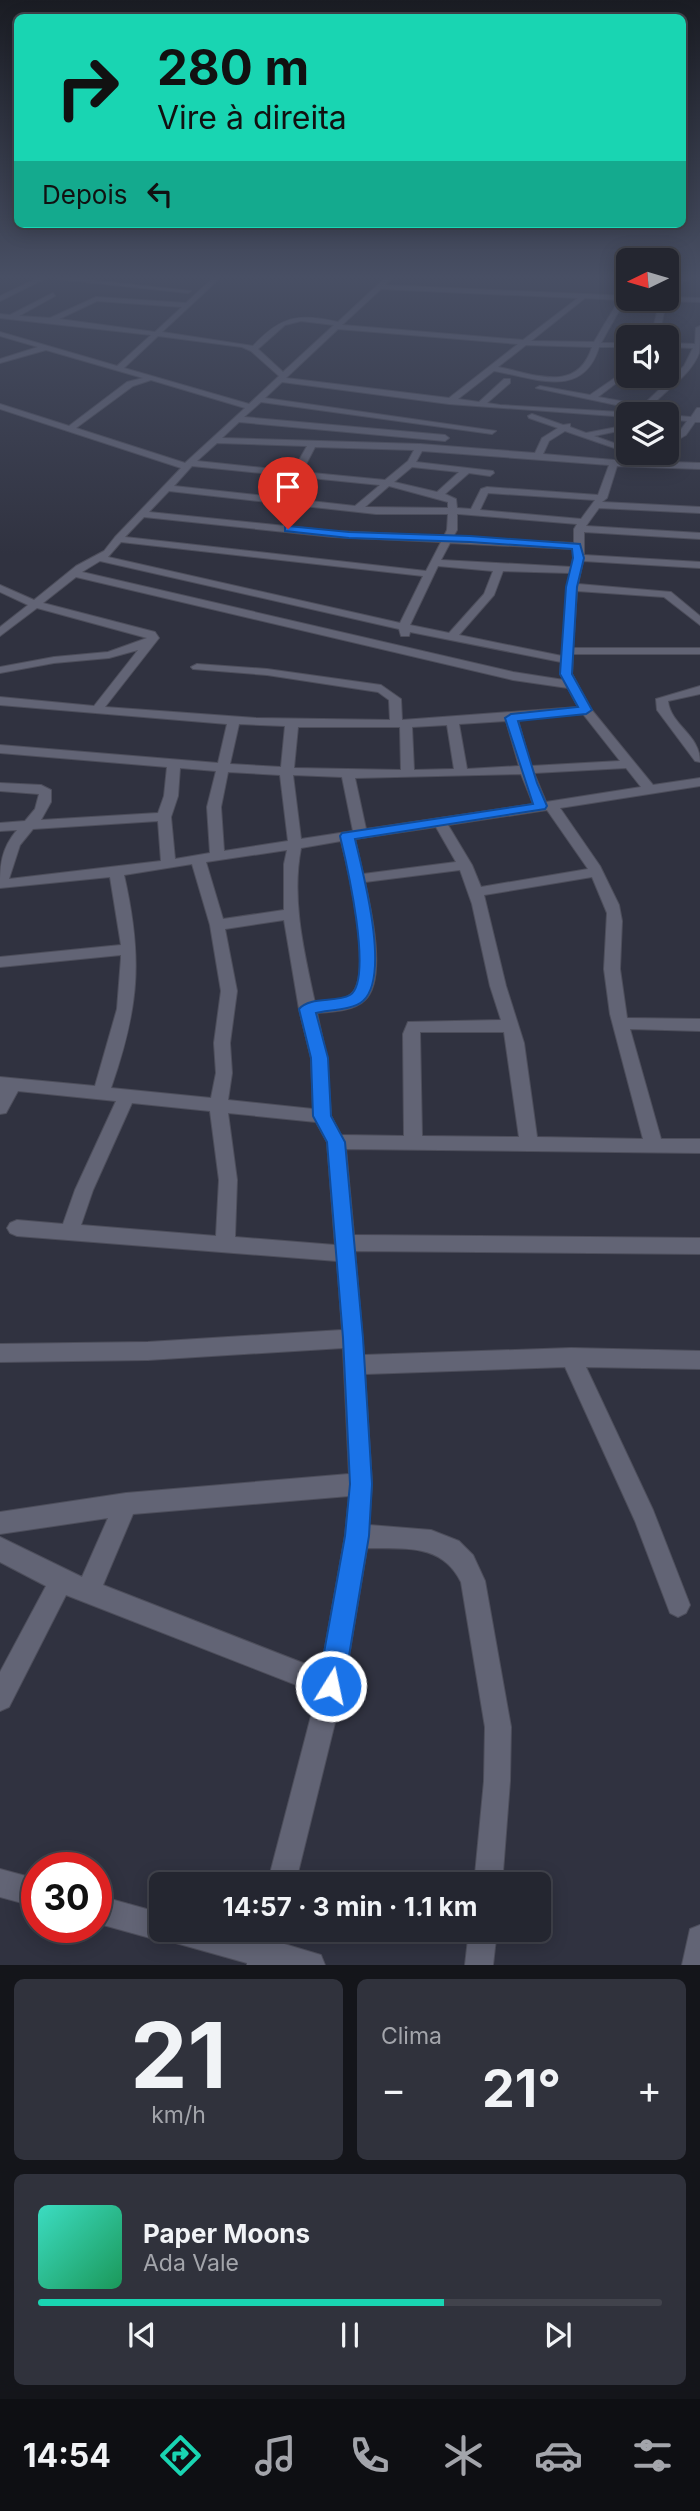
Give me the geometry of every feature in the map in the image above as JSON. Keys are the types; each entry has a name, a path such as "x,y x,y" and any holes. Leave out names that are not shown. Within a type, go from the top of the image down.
{"street":[{"path":"123,371 250,407"},
{"path":"274,371 280,377 449,402 500,407 616,411"},
{"path":"0,633 18,621 73,573 112,550 118,539 188,465 287,371"},
{"path":"449,402 488,371"},
{"path":"506,371 555,380 571,379 582,371"},
{"path":"649,402 661,388 685,371"},
{"path":"481,376 519,384"},
{"path":"70,429 130,384 148,379"},
{"path":"542,388 555,380"},
{"path":"593,397 616,380"},
{"path":"480,405 508,382"},
{"path":"530,386 593,397 616,404"},
{"path":"258,399 496,428 471,450"},
{"path":"0,406 188,465 387,483 439,495 453,501 449,538 404,626 407,650"},
{"path":"500,407 511,415 567,426 616,449"},
{"path":"679,436 696,420 700,410"},
{"path":"238,419 478,442"},
{"path":"538,456 545,440 567,426"},
{"path":"588,434 616,429"},
{"path":"213,440 420,447 614,463 599,501 581,526 572,587 566,674 586,710 650,790"},
{"path":"296,474 312,445"},
{"path":"357,509 409,464 420,447"},
{"path":"679,463 700,466"},
{"path":"409,464 465,472 490,472"},
{"path":"439,495 465,472"},
{"path":"169,488 337,508 391,512 474,512 581,526 700,536"},
{"path":"474,512 484,491 492,489 700,510"},
{"path":"329,516 337,508"},
{"path":"142,514 312,532 449,538 700,565"},
{"path":"312,532 320,524"},
{"path":"118,539 429,574"},
{"path":"134,541 162,572"},
{"path":"100,558 452,637 567,656 700,651"},
{"path":"435,563 574,570"},
{"path":"452,637 489,595 499,568"},
{"path":"73,573 513,676 570,685"},
{"path":"572,587 667,594 700,622"},
{"path":"0,588 37,605 141,629 151,634 149,643 97,710"},
{"path":"0,615 18,621"},
{"path":"0,670 54,660 109,655 149,643"},
{"path":"197,667 252,670 381,689 395,699 408,774"},
{"path":"700,690 666,697 661,703 663,710 700,758"},
{"path":"0,701 292,722 401,723 511,718 586,710"},
{"path":"511,718 527,770 546,806 597,872 610,898 616,920 611,968 621,1023 654,1146"},
{"path":"217,856 214,807 234,719"},
{"path":"452,720 461,773"},
{"path":"284,1872 331,1686 357,1536 361,1484 353,1338 336,1142 322,1116 319,1058 307,1009 291,914 291,864 295,844 287,796 286,769 292,722"},
{"path":"0,749 174,765 348,773 461,773 628,764"},
{"path":"168,864 163,817 171,796 174,765"},
{"path":"307,1009 355,999 365,988 367,959 348,773"},
{"path":"0,787 41,789 46,793 39,816 12,848 1,884 116,872 700,782"},
{"path":"0,827 163,817"},
{"path":"440,822 465,865 475,892 498,986 512,1026 529,1144"},
{"path":"198,859 217,925 229,991 222,1043 224,1073 218,1105 228,1180 225,1244"},
{"path":"358,879 465,865"},
{"path":"101,1093 124,1024 131,971 125,906 116,872"},
{"path":"475,892 597,872"},
{"path":"217,925 291,914"},
{"path":"0,962 130,949"},
{"path":"621,1023 700,1026"},
{"path":"413,1141 411,1034 414,1026 512,1026"},
{"path":"0,1108 6,1084 322,1116"},
{"path":"69,1233 84,1189 127,1095"},
{"path":"336,1142 700,1146"},
{"path":"17,1228 225,1244 345,1248 700,1246"},
{"path":"0,1353 148,1351 353,1338"},
{"path":"571,1357 645,1518 678,1605"},
{"path":"354,1365 464,1358 700,1360"},
{"path":"0,1523 126,1504 361,1484"},
{"path":"88,1591 126,1504"},
{"path":"357,1536 433,1542 452,1550 465,1564 473,1581 498,1727 497,1781 489,1872"},
{"path":"0,1549 61,1581 331,1686"},
{"path":"0,1698 61,1581"},
{"path":"0,1883 21,1889"},
{"path":"112,1913 149,1924"},
{"path":"696,1965 700,1939"},
{"path":"229,1942 311,1965"},
{"path":"479,1965 482,1942"}],"route":[{"path":"288,529 349,535 577,546 579,558 572,587 566,674 586,710 511,718 530,783 541,806 347,836 363,910 367,959 365,988 361,995 346,1003 307,1009 319,1058 322,1116 336,1142 353,1338 361,1484 357,1536 331,1686"}]}
